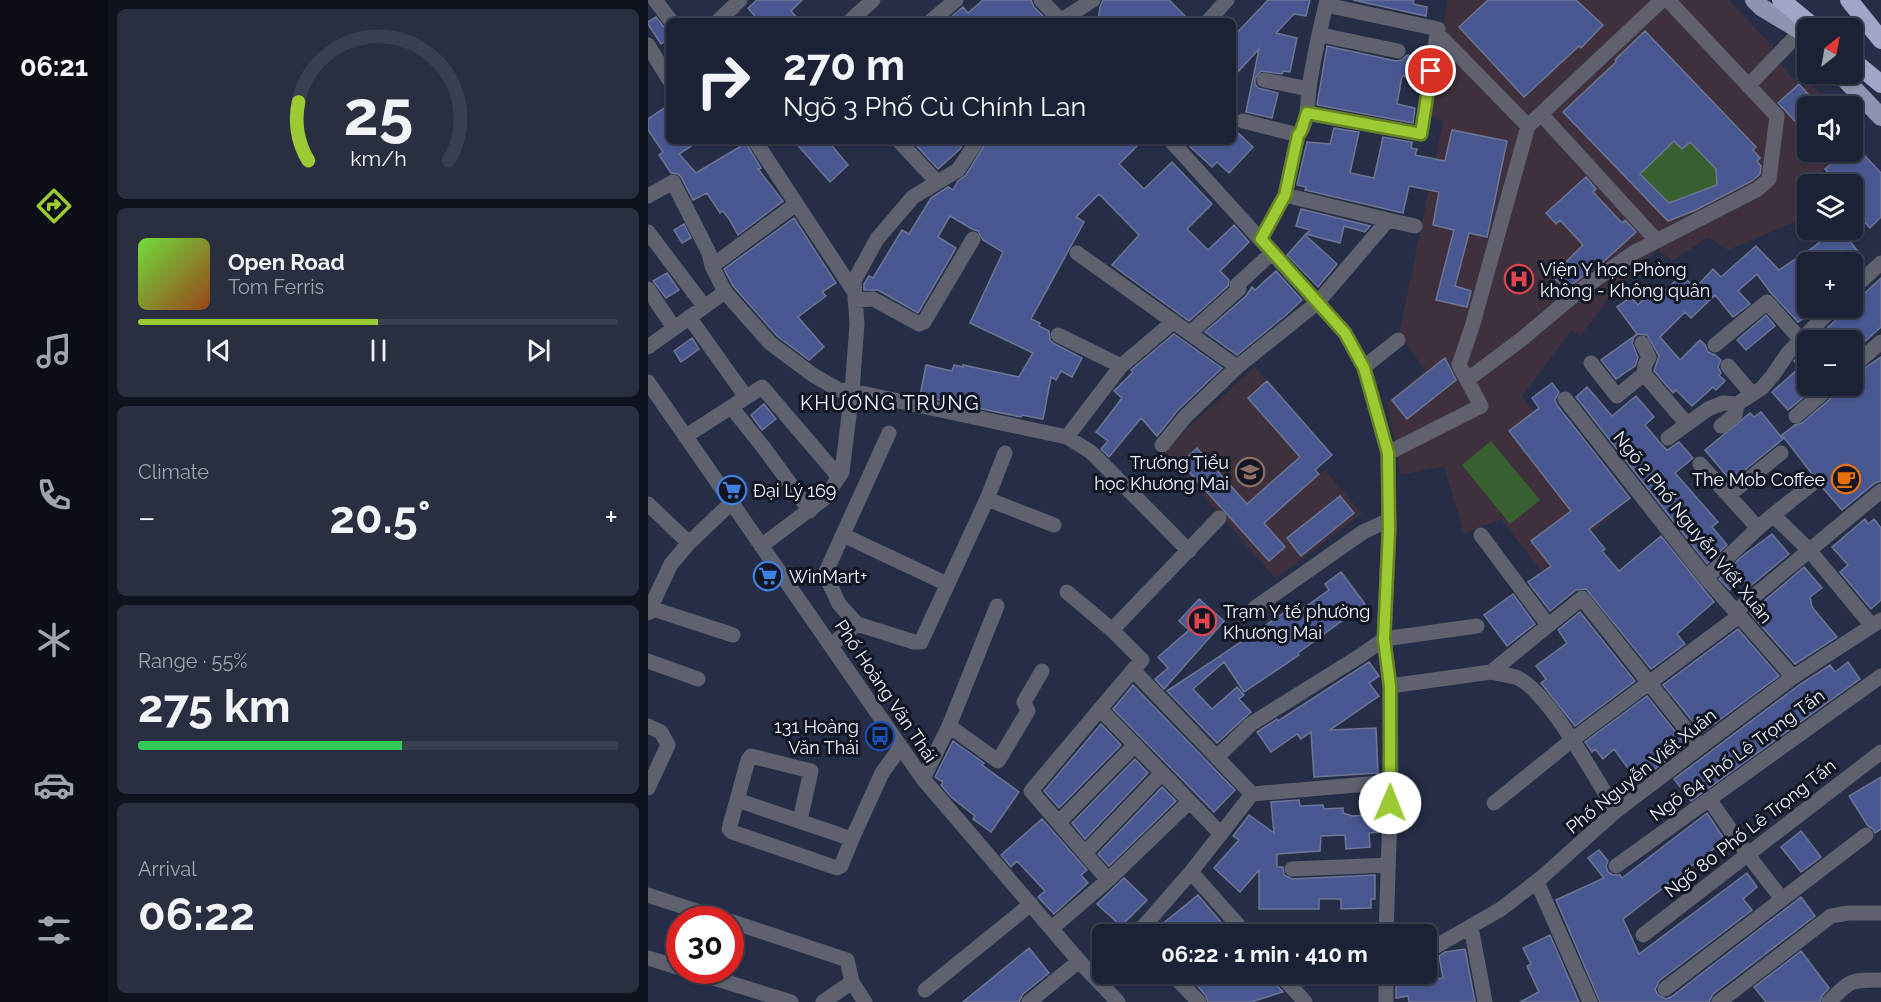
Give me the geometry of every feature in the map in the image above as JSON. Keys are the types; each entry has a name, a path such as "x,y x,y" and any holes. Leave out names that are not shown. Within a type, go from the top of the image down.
{"highway":[{"path":"1780,0 1797,20"},
{"path":"1849,0 1881,40"},
{"path":"1863,69 1881,84"}],"main road":[{"path":"1754,0 1761,8 1797,27"},
{"path":"1859,0 1881,26"},
{"path":"1850,84 1881,117"}],"street":[{"path":"655,0 669,18"},
{"path":"721,18 740,0"},
{"path":"853,18 873,0"},
{"path":"935,18 956,0"},
{"path":"1041,0 1057,18"},
{"path":"1065,18 1094,0"},
{"path":"1211,18 1227,0"},
{"path":"1388,453 1481,406 1459,365 1472,327 1528,126 1662,0"},
{"path":"1467,380 1523,338 1579,291 1635,252 1758,189 1769,179 1777,116 1668,0"},
{"path":"1261,239 1285,195 1298,135 1307,113 1309,89 1326,3 1440,33 1528,126"},
{"path":"1307,113 1421,134 1440,33"},
{"path":"1320,35 1398,51"},
{"path":"1748,86 1797,43"},
{"path":"648,45 666,75"},
{"path":"1264,80 1309,89"},
{"path":"1541,114 1657,241"},
{"path":"1243,122 1298,135"},
{"path":"756,144 855,297"},
{"path":"902,144 937,182"},
{"path":"762,546 825,498 842,472 852,391 856,324 854,281 877,239 913,197 958,170 975,144"},
{"path":"1174,144 1345,333 1364,368 1388,453 1389,520 1384,639 1390,686 1391,782 1386,924"},
{"path":"648,196 673,182 710,254 712,266 725,292 770,343 813,375 839,390 1067,437 1091,452 1189,551"},
{"path":"1285,195 1416,226"},
{"path":"712,266 796,204"},
{"path":"1162,446 1185,417 1238,367 1318,302 1388,220"},
{"path":"648,232 704,306"},
{"path":"855,297 873,299 919,324 924,322 972,239"},
{"path":"1190,333 1239,288 1237,285 1273,252"},
{"path":"1077,253 1238,367"},
{"path":"1863,280 1881,263"},
{"path":"648,289 674,328"},
{"path":"648,347 725,292"},
{"path":"1715,345 1767,302 1797,336"},
{"path":"688,317 746,397"},
{"path":"1810,330 1822,318"},
{"path":"1067,437 1120,366 1173,322"},
{"path":"1058,335 1120,366"},
{"path":"1364,368 1398,340"},
{"path":"1668,438 1708,409 1724,403 1737,404 1761,388 1797,342"},
{"path":"1863,358 1881,342"},
{"path":"1591,363 1617,396 1644,374 1649,357 1642,343"},
{"path":"1728,366 1752,394"},
{"path":"1644,374 1687,424"},
{"path":"648,404 650,386"},
{"name":"Phố Hoàng Văn Thái","path":"650,386 923,779 1079,961 1092,969"},
{"path":"686,436 762,387 839,477"},
{"path":"1796,416 1819,396"},
{"name":"Ngõ 2 Phố Nguyễn Viết Xuân","path":"1565,399 1706,578 1793,677"},
{"path":"1720,426 1736,415 1737,404"},
{"path":"732,408 810,511"},
{"path":"889,433 825,574 839,604 857,624 914,642 921,642 987,500 1005,453"},
{"path":"1728,495 1781,453"},
{"path":"1700,464 1758,528"},
{"path":"1706,578 1758,528 1812,484"},
{"path":"1494,803 1572,740 1737,614 1881,491"},
{"path":"987,500 1054,525"},
{"path":"731,503 689,543 671,564 649,611 733,635"},
{"path":"648,504 689,543"},
{"path":"1773,515 1810,551 1876,623"},
{"path":"1112,630 1219,518"},
{"path":"1255,608 1363,532 1389,520"},
{"path":"843,535 947,584"},
{"path":"1481,535 1548,625"},
{"path":"1067,592 1112,630 1138,665 1252,794"},
{"path":"1491,672 1582,597 1700,747"},
{"path":"923,779 949,726 997,606"},
{"name":"Phố Nguyễn Viết Xuân","path":"1437,946 1501,909 1537,882 1616,811 1793,677 1876,623"},
{"path":"831,645 857,624"},
{"path":"1217,757 1251,724 1384,639 1477,626"},
{"path":"648,661 698,679"},
{"path":"1108,880 1031,791 1138,665"},
{"path":"949,726 998,761 1028,711 1024,702 1042,671"},
{"path":"1390,686 1491,672 1516,678 1544,701 1572,740 1616,811"},
{"name":"Ngõ 64 Phố Lê Trọng Tấn","path":"1616,866 1881,676"},
{"path":"1100,709 1221,834"},
{"path":"648,726 661,732 668,745 648,788"},
{"path":"1059,822 1134,746"},
{"path":"800,820 811,771 751,756 748,759 729,829 832,868 841,866 882,774 900,748"},
{"name":"Ngõ 80 Phố Lê Trọng Tấn","path":"1643,935 1881,752"},
{"path":"1085,853 1161,774"},
{"path":"1146,924 1191,872 1252,794 1391,782"},
{"path":"1709,799 1782,899"},
{"path":"737,800 852,839"},
{"path":"1052,928 1108,880 1189,802"},
{"path":"1665,989 1866,835"},
{"path":"1292,869 1388,865"},
{"path":"1191,872 1237,924"},
{"path":"1537,882 1590,1002"},
{"path":"648,895 680,906"},
{"path":"925,990 1031,904"},
{"path":"1719,1002 1831,916 1848,913 1881,913"},
{"path":"1471,927 1485,1002"},
{"path":"744,928 847,960 852,982 865,1002"},
{"path":"648,958 666,964"},
{"path":"1029,1002 1079,961"},
{"path":"1829,1002 1847,984 1855,981 1881,980"},
{"path":"823,1002 852,982"},
{"path":"741,984 791,1002"},
{"name":"Phố Hoàng Văn Thái","path":"1106,984 1118,1002"},
{"path":"1182,984 1199,1002"},
{"path":"1289,984 1305,1002"},
{"path":"1386,1002 1387,984"}],"shaded area":[{"name":"Viện Y học Phòng không - Không quân","path":"1447,0 1729,0 1773,47 1776,58 1792,78 1797,78 1797,84 1812,84 1823,96 1797,96 1797,162 1832,162 1818,174 1797,174 1797,221 1728,250 1708,237 1672,261 1658,249 1610,297 1581,335 1571,331 1522,396 1611,516 1541,571 1501,519 1464,534 1444,466 1401,475 1387,402 1425,370 1399,334 1443,121 1431,116"},
{"name":"Trường Tiểu học Khương Mai","path":"1255,367 1332,455 1316,470 1319,474 1325,470 1362,513 1276,579 1163,450"}],"green space":[{"path":"1674,141 1682,149 1690,142 1716,169 1717,185 1669,203 1640,174"},
{"path":"1491,441 1540,500 1510,524 1462,465"}],"building":[{"path":"757,0 802,0 791,11 797,18 756,18 748,8"},
{"path":"983,0 1031,0 1034,7 1045,18 950,18 963,7 968,13"},
{"path":"1103,0 1169,0 1187,18 1098,18"},
{"path":"1268,0 1310,0 1306,16 1294,14 1276,33 1297,38 1290,72 1283,71 1282,74 1261,71 1255,78 1258,88 1278,93 1272,118 1246,112 1259,49 1236,74 1236,34"},
{"path":"1353,0 1414,0 1413,4 1427,7 1426,16"},
{"path":"1488,0 1576,0 1603,25 1581,48 1579,46 1524,97 1459,27"},
{"path":"656,17 666,28 666,41 661,44 648,22"},
{"path":"1645,31 1756,147 1753,150 1760,158 1757,161 1761,166 1760,174 1752,181 1696,210 1668,221 1563,112 1616,62 1615,60","holes":["1674,141 1682,149 1690,142 1716,169 1717,185 1669,203 1640,174"]},
{"path":"1327,46 1396,61 1402,60 1407,55 1424,58 1420,79 1402,76 1397,104 1415,108 1413,123 1317,105"},
{"path":"1799,84 1810,96 1797,96 1797,123 1778,103"},
{"path":"666,107 666,144 694,144 679,154 696,173 747,144 761,168 758,169 783,201 738,235 729,219 723,211 720,213 707,193 693,200 681,177 671,173 659,155 663,152 648,130 648,119"},
{"path":"1334,128 1359,132 1350,173 1374,178 1383,137 1412,142 1411,148 1417,149 1415,155 1445,161 1452,130 1507,141 1487,237 1469,233 1455,286 1471,291 1467,307 1436,300 1454,230 1433,225 1439,192 1409,186 1403,213 1305,190 1306,187 1297,185 1307,142 1330,144"},
{"path":"1236,131 1253,147 1229,173 1217,162 1212,167 1187,144 1236,144"},
{"path":"797,144 830,144 848,165 830,182"},
{"path":"915,144 963,144 960,149 938,169"},
{"path":"985,144 1139,144 1119,164 1144,189 1172,162 1212,204 1187,229 1208,250 1234,225 1249,242 1220,271 1229,280 1228,286 1189,321 1112,265 1139,235 1099,194 1076,217 1084,222 1031,319 1049,331 1050,340 1053,343 1082,358 1072,377 1061,371 1056,380 1051,377 1043,419 1022,415 1021,417 920,396 926,365 952,371 954,365 963,367 963,365 1019,377 1033,353 970,323 1003,252 983,240 978,231 950,216 938,237 956,248 918,313 878,290 864,290 864,284 869,276 873,278 902,230 909,234 931,198 948,187 953,190 958,181 966,175"},
{"path":"1863,154 1881,173 1881,217 1870,228 1863,221 1863,174 1830,174 1825,169 1833,162 1863,162"},
{"path":"1586,177 1596,189 1593,192 1622,223 1625,220 1636,232 1601,264 1598,261 1566,289 1552,276 1583,245 1560,220 1556,224 1546,213"},
{"path":"1301,209 1370,226 1365,232 1344,226 1340,243 1306,234 1310,230 1296,226"},
{"path":"794,218 836,283 822,292 826,296 798,317 824,347 809,360 777,336 733,286 724,269"},
{"path":"684,224 691,238 682,243 674,230"},
{"path":"1305,235 1337,264 1318,287 1287,255"},
{"path":"1822,240 1849,240 1858,252 1841,250 1839,252 1806,252"},
{"path":"1756,246 1779,270 1797,258 1797,318 1805,318 1798,322 1757,274 1738,291 1750,304 1733,317 1715,295 1691,318 1685,312 1660,337 1680,360 1700,340 1708,352 1721,360 1718,367 1721,373 1719,375 1725,381 1716,390 1713,387 1692,406 1676,390 1673,393 1654,371 1659,356 1647,335 1638,334 1634,337 1632,343 1638,357 1635,366 1616,379 1601,360 1637,334 1617,307 1631,297 1638,305 1654,288 1660,295 1682,275 1695,288 1713,269 1721,277"},
{"path":"1276,271 1302,300 1286,315 1237,355 1205,332 1246,296 1252,287 1255,290"},
{"path":"667,273 679,290 666,298 653,281"},
{"path":"1881,278 1881,327 1863,343 1863,330 1825,330 1838,318 1863,318 1863,295"},
{"path":"1766,315 1775,326 1746,350 1737,340"},
{"path":"1174,334 1222,368 1178,410 1157,436 1141,418 1109,457 1101,449 1108,441 1096,432 1122,398 1114,391 1133,372 1131,370"},
{"path":"692,338 699,349 681,362 674,351"},
{"path":"1881,357 1881,481 1875,483 1842,510 1821,486 1819,478 1812,474 1782,435 1795,425 1802,423 1834,396 1863,396 1863,369"},
{"path":"1445,358 1456,380 1407,419 1392,400"},
{"path":"1797,370 1797,396 1805,396 1788,410 1772,392"},
{"path":"1267,381 1332,455 1315,470 1319,474 1264,523 1285,547 1269,561 1181,463 1197,448 1247,504 1300,457 1248,398"},
{"path":"1552,383 1559,392 1555,400 1557,405 1630,498 1589,529 1605,549 1602,551 1619,571 1661,536 1714,602 1677,634 1685,644 1651,669 1586,589 1576,590 1550,611 1528,582 1551,566 1531,541 1571,511 1509,431 1539,408 1532,398"},
{"path":"1587,387 1612,416 1636,396 1654,417 1645,425 1661,444 1667,450 1679,442 1693,458 1675,473 1718,522 1712,527 1727,545 1707,564 1576,397"},
{"path":"764,404 776,419 762,430 751,415"},
{"path":"1761,412 1783,439 1731,481 1705,450 1750,413 1754,417"},
{"path":"1340,496 1354,513 1301,556 1287,538"},
{"path":"1865,519 1868,524 1874,519 1881,528 1881,600 1871,609 1840,572 1848,565 1832,547"},
{"path":"1772,534 1789,554 1748,588 1741,580 1730,590 1719,579 1741,557"},
{"path":"1804,567 1822,588 1810,597 1812,607 1837,637 1795,664 1750,613"},
{"path":"1341,572 1365,604 1298,653 1299,655 1244,692 1224,662 1193,689 1212,709 1237,687 1244,695 1239,699 1251,712 1217,743 1167,691 1291,608 1295,614 1329,590 1325,584"},
{"path":"1513,594 1535,624 1507,646 1484,615"},
{"path":"1199,599 1224,621 1164,689 1155,679 1168,668 1158,657 1189,630 1179,621"},
{"path":"1580,612 1635,681 1575,726 1541,683 1546,679 1536,666 1567,643 1558,630"},
{"path":"1738,629 1779,676 1702,733 1663,685"},
{"path":"1369,662 1379,676 1369,683 1379,696 1330,730 1376,728 1378,773 1314,777 1311,732 1301,739 1297,734 1271,752 1257,732 1277,719 1278,721"},
{"path":"1848,662 1860,679 1691,801 1674,779 1799,685 1830,665 1835,672"},
{"path":"1133,685 1235,790 1214,812 1113,709"},
{"path":"1647,696 1686,745 1638,782 1614,749 1603,759 1595,749 1592,752 1585,742"},
{"path":"1101,724 1121,745 1059,808 1044,791"},
{"path":"953,741 1019,792 991,832 973,819 975,816 951,797 941,785 943,782 935,777"},
{"path":"1135,759 1148,773 1085,839 1072,823"},
{"path":"1881,777 1881,829 1875,833 1849,796"},
{"path":"1162,787 1176,801 1109,866 1098,854"},
{"path":"1299,800 1300,806 1323,805 1324,809 1343,808 1343,813 1352,816 1378,814 1379,832 1369,833 1370,847 1346,849 1345,835 1321,836 1320,851 1277,854 1277,867 1283,867 1284,875 1292,879 1375,875 1375,899 1371,899 1371,908 1341,909 1341,899 1319,899 1319,909 1259,909 1259,870 1240,892 1214,868 1239,840 1233,836 1249,815 1274,833 1271,802"},
{"path":"1707,813 1725,840 1623,919 1639,954 1747,873 1757,887 1743,899 1752,910 1659,981 1655,990 1658,995 1666,999 1671,997 1801,897 1815,916 1713,994 1709,1002 1600,1002 1556,900 1604,878 1588,858 1599,850 1608,861 1606,866 1608,872 1620,875 1622,878"},
{"path":"1042,819 1087,870 1081,875 1088,883 1054,914 1038,897 1045,891 1017,861 1011,867 1001,855"},
{"path":"1801,831 1821,857 1801,872 1781,847"},
{"path":"1124,878 1147,900 1123,924 1119,924 1097,904"},
{"path":"1198,895 1223,924 1162,924"},
{"path":"1550,935 1579,1002 1520,1002 1539,992 1527,966 1531,964 1523,948"},
{"path":"1029,948 1049,973 1023,994 1019,1002 963,1002"},
{"path":"1465,949 1475,1002 1409,1002 1408,996 1396,998 1396,986 1437,984 1437,979 1443,978 1439,956 1445,952"},
{"path":"1801,951 1829,988 1820,1002 1766,1002 1754,987"},
{"path":"1196,984 1276,984 1283,992 1251,1002 1208,1002"}],"place":[{"name":"Viện Y học Phòng không - Không quân","path":"1519,279"},
{"name":"Trường Tiểu học Khương Mai","path":"1250,472"},
{"name":"The Mob Coffee","path":"1846,479"},
{"name":"Đại Lý 169","path":"732,490"},
{"name":"WinMart+","path":"768,576"},
{"name":"Trạm Y tế phường Khương Mai","path":"1202,621"},
{"name":"131 Hoàng Văn Thái","path":"880,736"}],"district":[{"name":"KHƯƠNG TRUNG","path":"890,403"}],"route":[{"path":"1390,803 1390,686 1384,639 1389,530 1388,453 1364,368 1345,333 1261,239 1285,195 1298,135 1307,113 1421,134 1431,71"}]}
